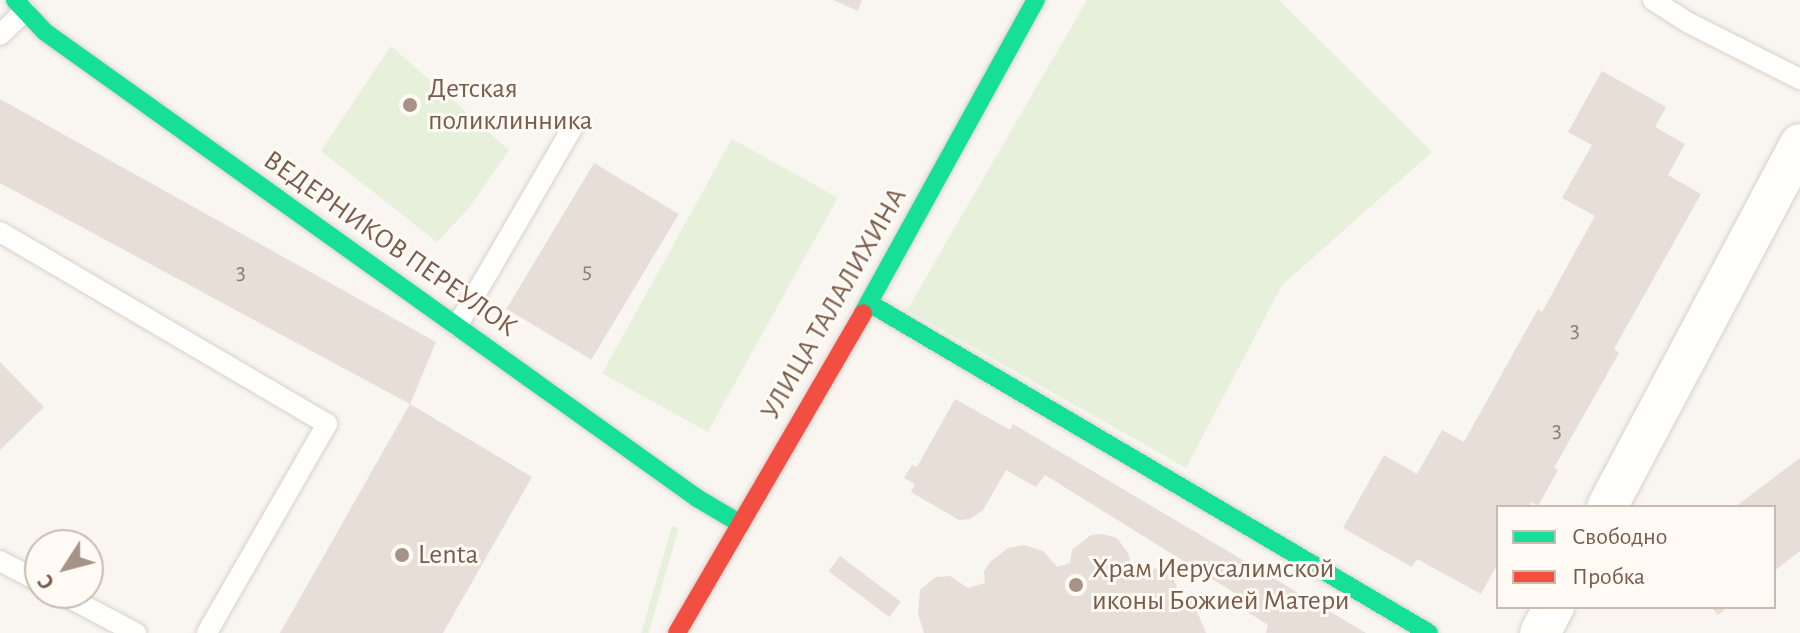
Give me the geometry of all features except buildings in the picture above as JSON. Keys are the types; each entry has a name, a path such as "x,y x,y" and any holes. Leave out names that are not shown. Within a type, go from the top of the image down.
{"street":[{"name":"УЛИЦА ТАЛАЛИХИНА","path":"677,633 869,303 1036,0"},
{"name":"ВЕДЕРНИКОВ ПЕРЕУЛОК","path":"20,6 54,39 697,498 741,524"},
{"path":"1608,505 1800,144"},
{"path":"869,303 1429,633"},
{"path":"1540,633 1553,609"}],"lane":[{"path":"1653,0 1687,22 1800,79"},
{"path":"0,35 20,6"},
{"path":"457,326 573,127"},
{"path":"0,232 327,424 207,633"},
{"path":"0,561 24,574"},
{"path":"90,609 136,633"}],"green space":[{"path":"1087,0 1279,0 1432,152 1282,285 1186,468 907,310"},
{"path":"391,46 509,150 469,208 437,242 321,151"},
{"path":"732,139 838,198 708,432 602,373"},
{"path":"672,526 679,528 649,633 641,633"}],"traffic: fast":[{"path":"15,0 45,32 697,498 741,524"},
{"path":"863,313 1036,0"},
{"path":"869,303 1429,633"}],"traffic: jam":[{"path":"677,633 863,313"}],"place":[{"name":"Детская поликлинника","path":"410,105"},
{"name":"Lenta","path":"402,555"},
{"name":"Храм Иерусалимской иконы Божией Матери","path":"1076,585"}]}
